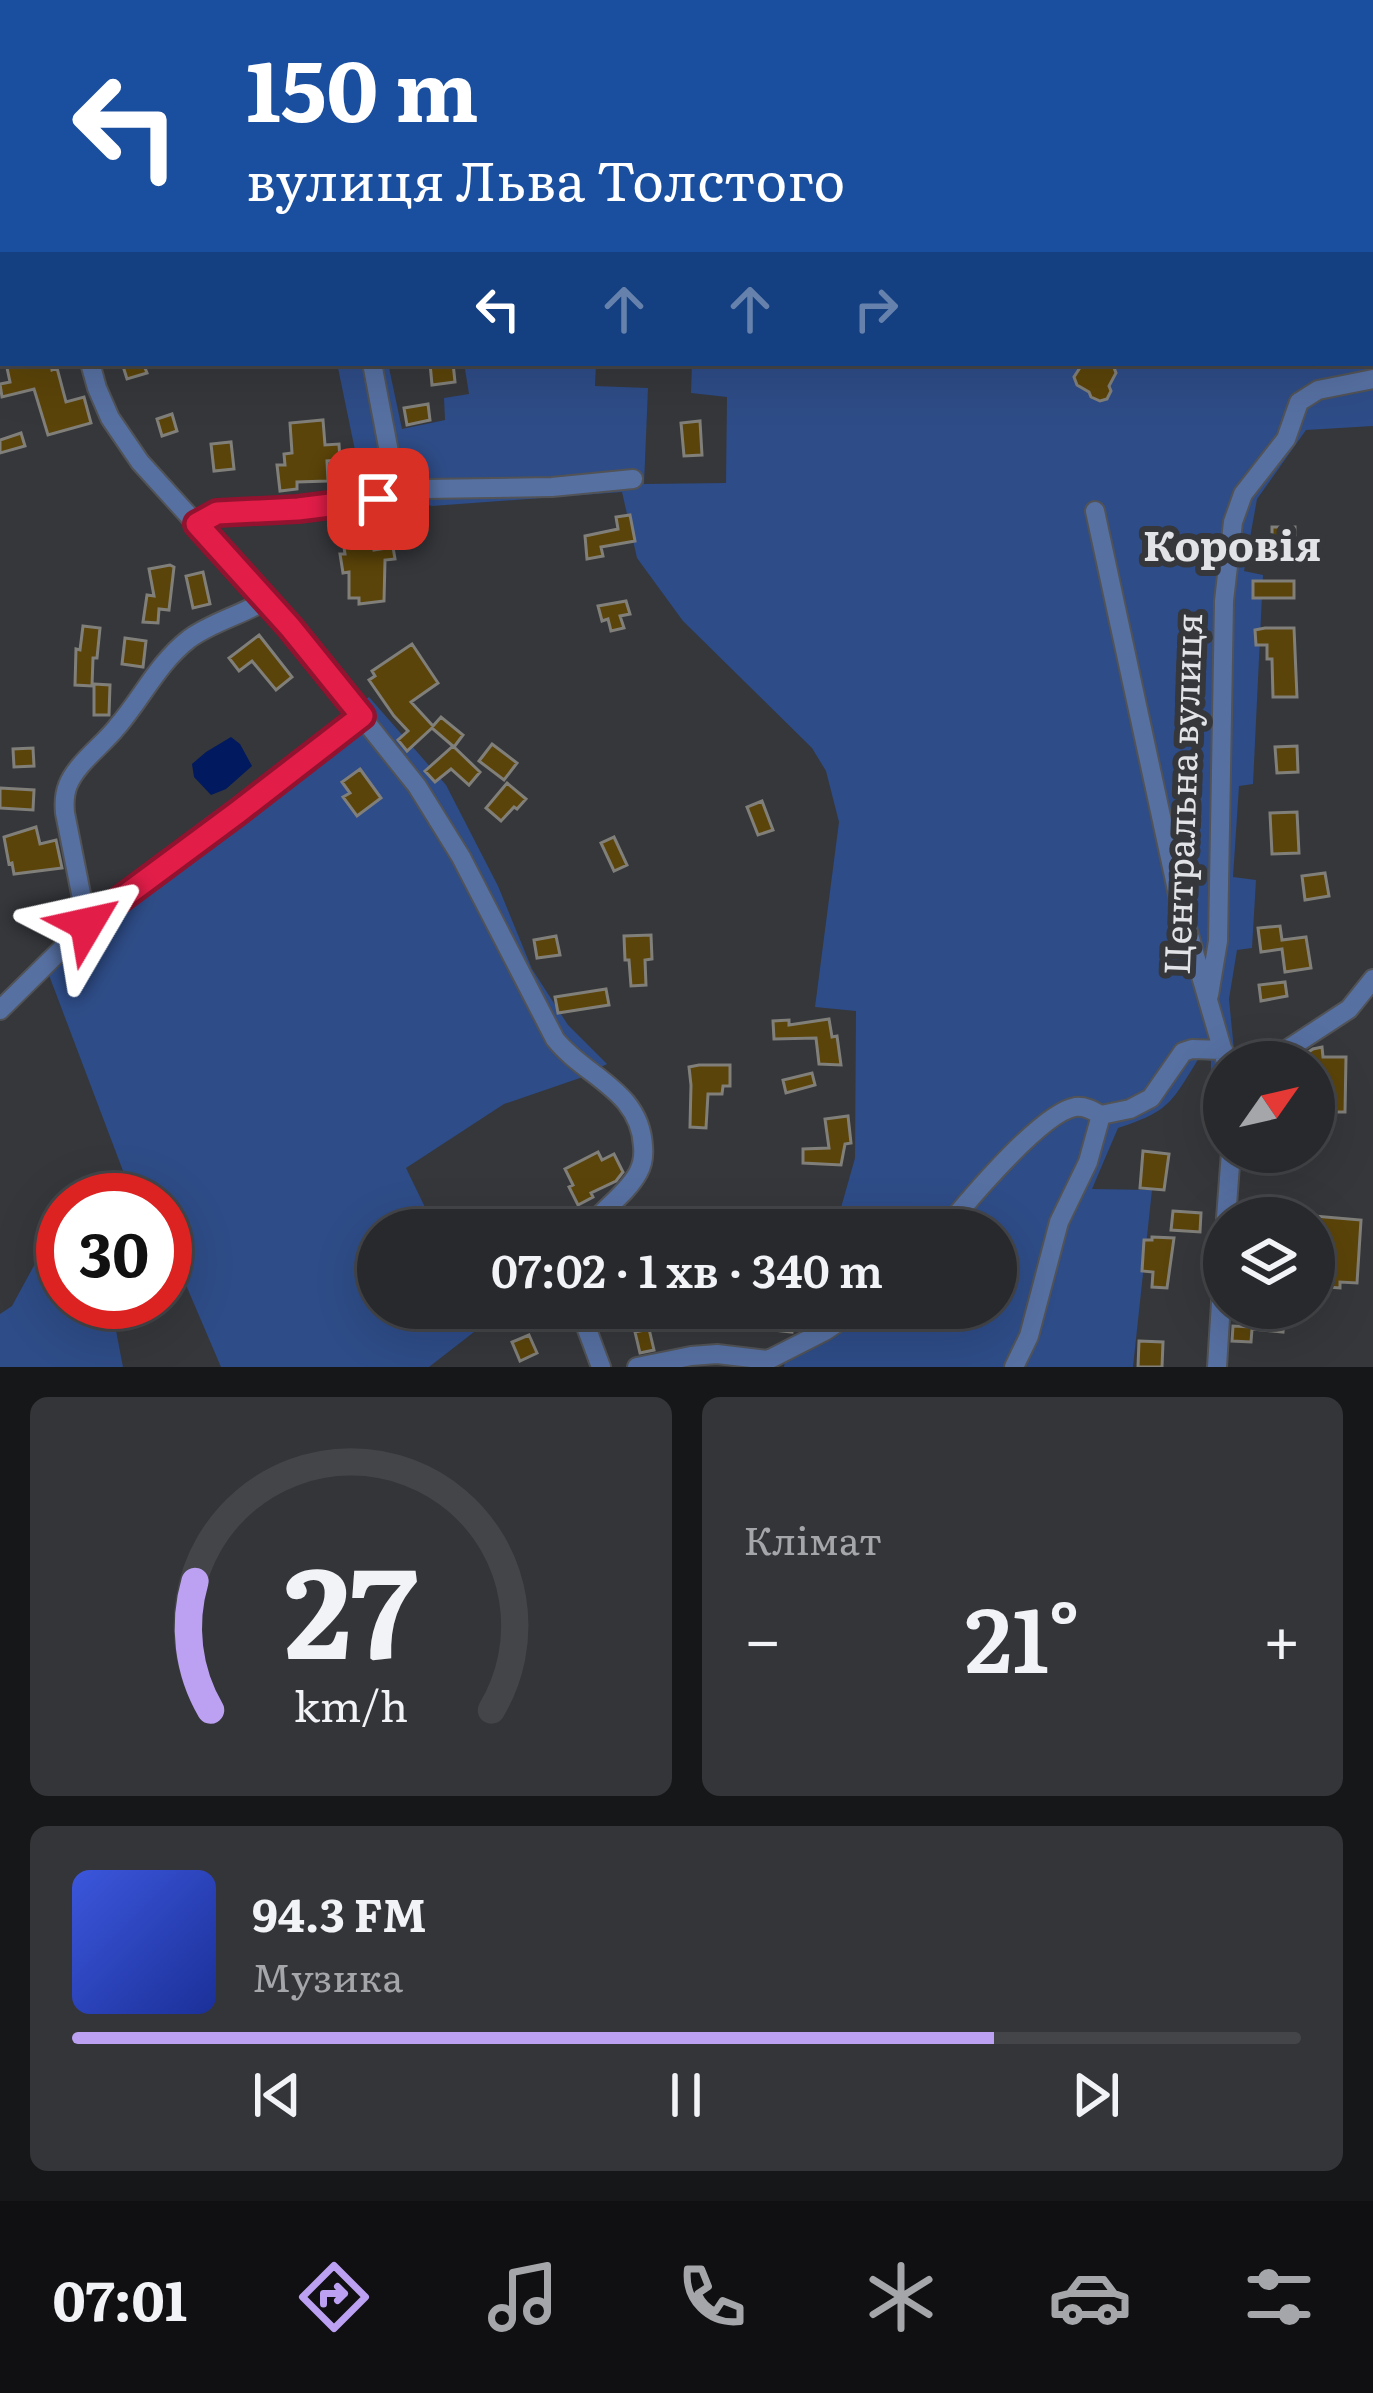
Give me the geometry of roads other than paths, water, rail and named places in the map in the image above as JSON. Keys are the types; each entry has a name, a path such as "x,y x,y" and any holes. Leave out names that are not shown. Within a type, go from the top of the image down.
{"street":[{"path":"91,366 101,399 131,450 266,600 409,775 443,825 550,1031 572,1057 615,1088 638,1120 643,1138 640,1169 604,1209"},
{"path":"373,366 397,494"},
{"name":"Центральна вулиця","path":"1221,1041 1209,995 1219,924 1223,601 1228,544 1243,494 1286,439 1299,402 1318,390 1373,379"},
{"path":"197,524 217,513 298,509 436,488 552,488 633,478"},
{"path":"1095,512 1180,904 1209,995"},
{"path":"87,924 65,813 68,784 178,649 205,629 266,600"},
{"path":"0,1010 87,924 362,716"},
{"path":"1300,1041 1349,1009 1373,979"},
{"path":"963,1209 1003,1164 1066,1109 1120,1113 1151,1098 1183,1052 1203,1051"},
{"path":"1013,1367 1029,1336 1059,1222 1088,1162 1101,1115"},
{"path":"587,1329 601,1367"},
{"path":"637,1367 705,1354 773,1359 828,1329"},
{"path":"1217,1367 1219,1329"}],"district":[{"name":"Коровія","path":"1232,546"}]}
